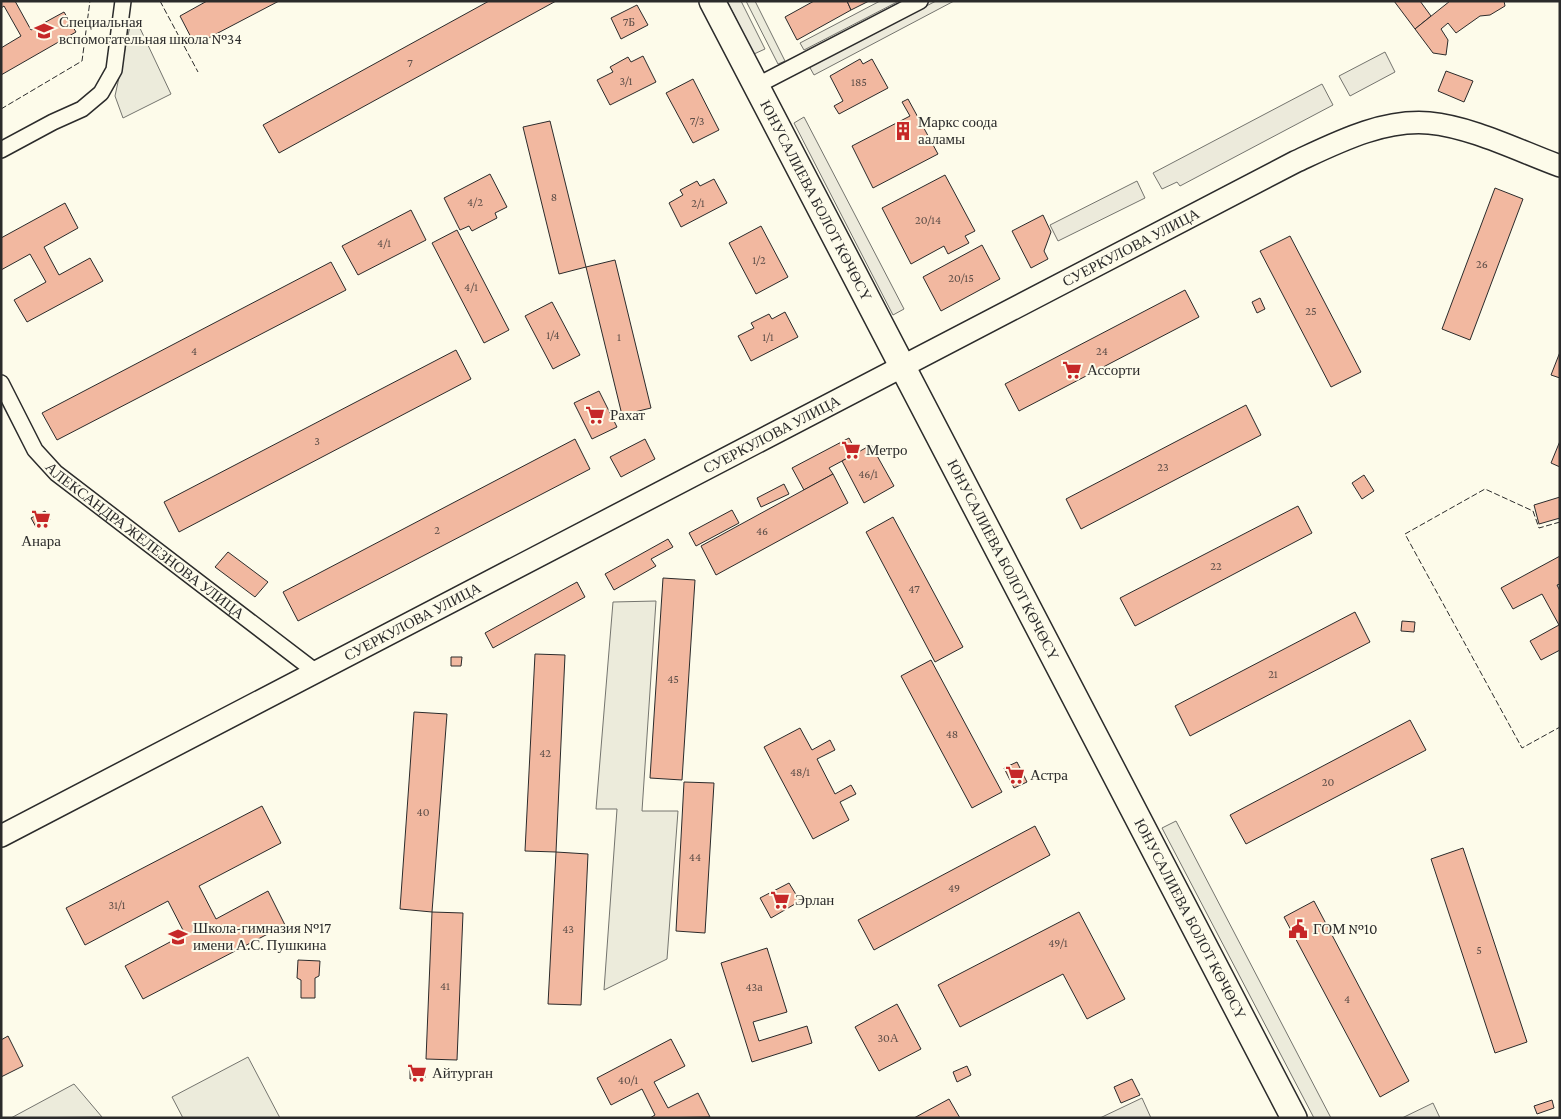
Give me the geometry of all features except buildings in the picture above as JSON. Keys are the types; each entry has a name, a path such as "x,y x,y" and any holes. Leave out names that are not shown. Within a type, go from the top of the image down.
{"main road":[{"name":"ЮНУСАЛИЕВА БОЛОТ КӨЧӨСҮ","path":"712,1 1294,1118"},
{"name":"СУЕРКУЛОВА УЛИЦА","path":"1,836 903,368 1286,166 1351,136 1392,126 1429,123 1465,131 1560,166"}],"street":[{"path":"1,150 82,109 102,93 114,70 123,1"},
{"path":"756,86 920,1"},
{"name":"АЛЕКСАНДРА ЖЕЛЕЗНОВА УЛИЦА","path":"1,384 34,450 56,473 316,672"}],"shaded area":[{"path":"727,1 741,1 765,49 754,54"},
{"path":"746,1 755,1 785,61 778,64"},
{"path":"880,1 899,1 804,50 800,43"},
{"path":"936,1 954,1 814,75 809,66"},
{"path":"138,24 171,94 123,118 115,96 130,26"},
{"path":"1385,52 1395,72 1350,96 1339,76"},
{"path":"1322,84 1333,105 1180,186 1177,182 1162,189 1153,173"},
{"path":"804,117 904,309 893,315 794,123"},
{"path":"1137,181 1145,198 1058,241 1050,225"},
{"path":"656,601 642,811 678,811 667,959 604,990 617,809 596,809 613,602"},
{"path":"1176,821 1331,1118 1314,1118 1162,828"},
{"path":"248,1057 280,1118 183,1118 172,1097"},
{"path":"74,1084 102,1117 11,1118"},
{"path":"1142,1098 1151,1118 1100,1118"},
{"path":"1433,1103 1440,1118 1402,1118"}],"fence":[{"path":"1,109 82,61 90,1"},
{"path":"160,1 198,72"},
{"path":"1560,522 1539,528 1533,511 1485,489 1405,534 1522,748 1560,727"}],"place":[{"name":"Специальная вспомогательная школа №34","path":"44,31"},
{"name":"Маркс соода ааламы","path":"903,131"},
{"name":"Ассорти","path":"1072,370"},
{"name":"Рахат","path":"595,415"},
{"name":"Метро","path":"851,450"},
{"name":"Анара","path":"41,519"},
{"name":"Астра","path":"1015,775"},
{"name":"Эрлан","path":"780,900"},
{"name":"ГОМ №10","path":"1298,929"},
{"name":"Школа-гимназия №17 имени А.С. Пушкина","path":"178,937"},
{"name":"Айтурган","path":"417,1073"}]}
